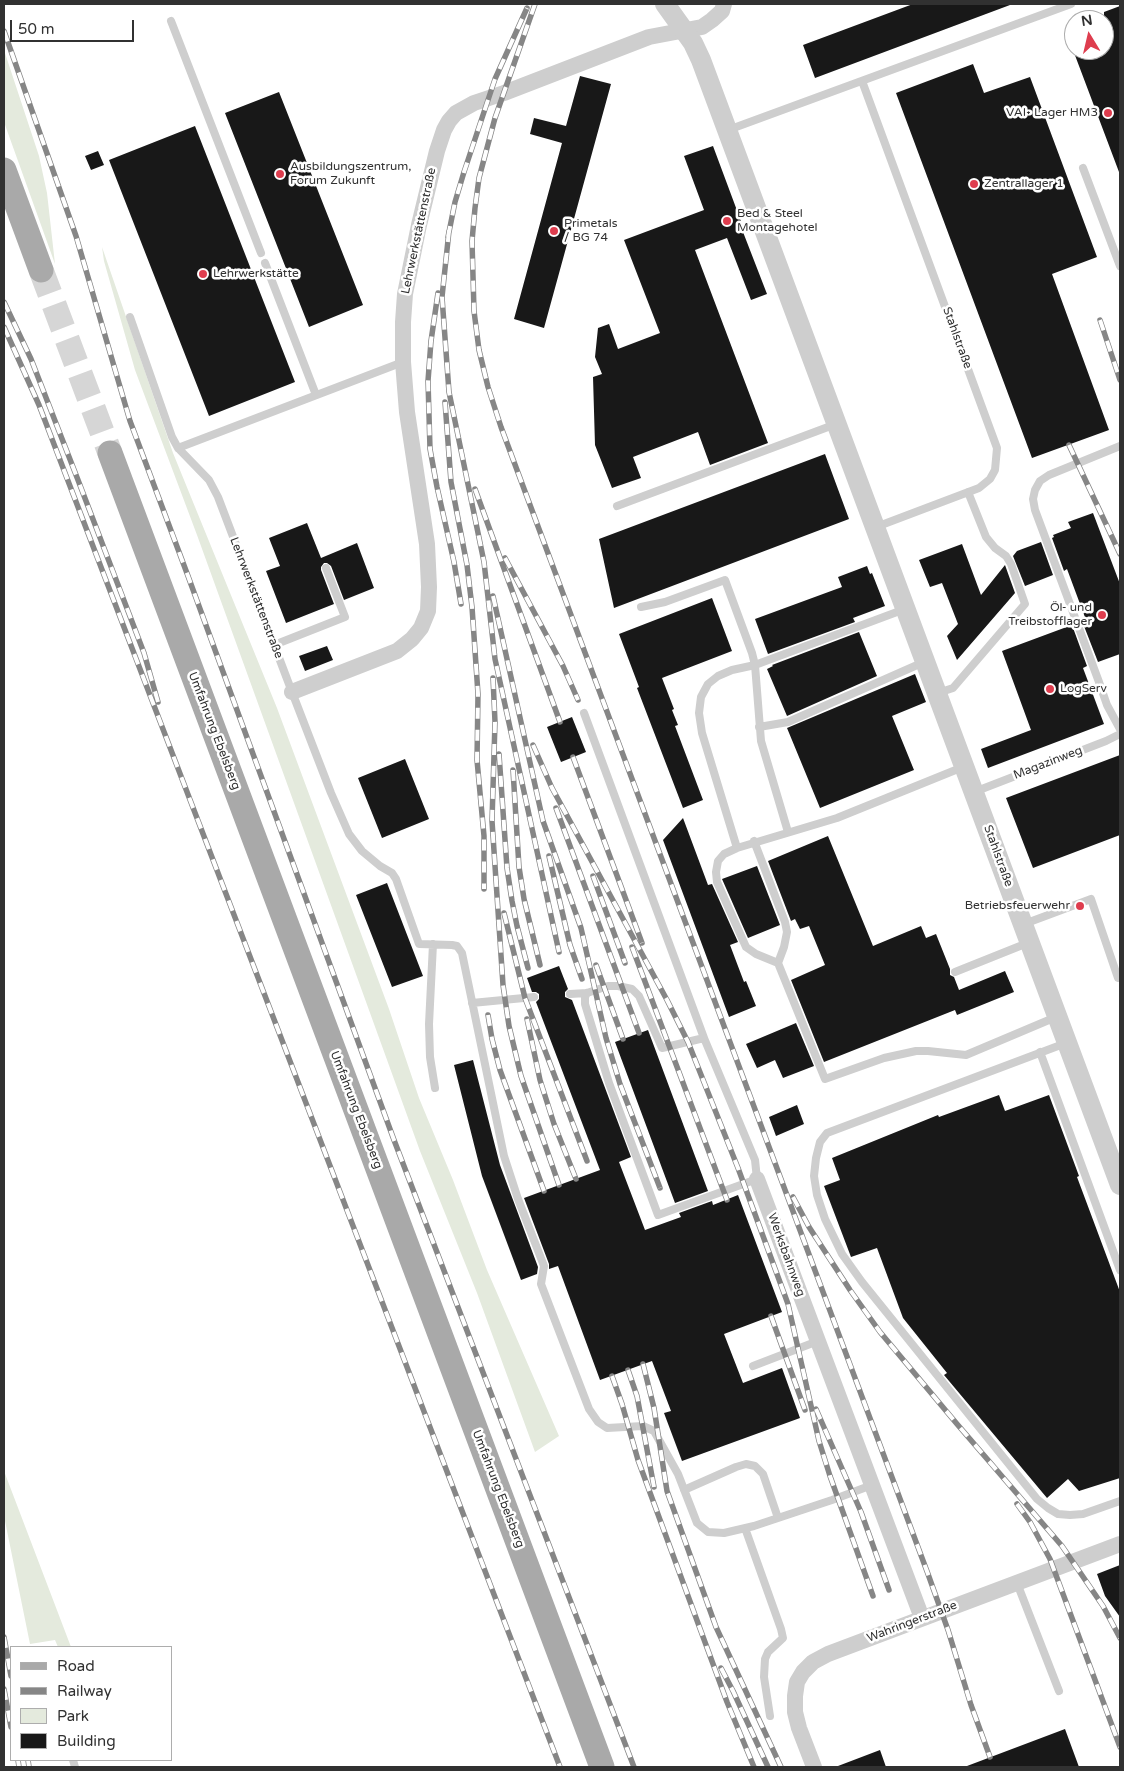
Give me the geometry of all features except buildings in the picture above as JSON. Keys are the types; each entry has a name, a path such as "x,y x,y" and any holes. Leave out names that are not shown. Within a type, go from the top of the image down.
{"main road":[{"path":"4,170 41,270"},
{"name":"Umfahrung Ebelsberg","path":"110,453 602,1767"}],"street":[{"name":"Stahlstraße","path":"665,4 693,43 728,130 1120,1184"},
{"name":"Lehrwerkstättenstraße","path":"292,692 397,651 412,639 421,628 428,611 427,544 412,449 402,362 405,294 410,264 437,151 449,121 456,113 474,103 649,37 702,26 722,11 724,4"},
{"name":"Werksbahnweg","path":"758,1179 922,1618"},
{"name":"Wahringerstraße","path":"814,1767 799,1728 795,1696 796,1682 813,1662 828,1654 1120,1544"}],"lane":[{"path":"728,130 1071,4"},
{"path":"171,21 261,253"},
{"name":"Stahlstraße","path":"862,81 997,448 995,470 990,479 979,488 876,527"},
{"path":"1083,168 1120,266"},
{"path":"265,263 316,395"},
{"name":"Lehrwerkstättenstraße","path":"130,317 172,437 178,448 203,473 218,497 331,793 350,834 362,851 392,873 396,879 419,944 433,944"},
{"path":"178,448 402,362"},
{"path":"618,506 837,423"},
{"path":"1120,446 1049,475 1040,481 1033,499 1035,510 1107,705 1120,728"},
{"path":"938,693 953,688 1025,604 1011,564 1006,556 986,538 968,492"},
{"path":"274,645 345,617 326,568"},
{"path":"641,607 665,602 725,580 742,624 755,666 761,741 788,832"},
{"path":"736,848 702,733 699,713 701,697 708,684 718,676 732,670 755,666 906,608"},
{"path":"759,727 788,722 926,662"},
{"name":"Werksbahnweg","path":"584,713 704,1038 755,1160 758,1179"},
{"name":"Magazinweg","path":"974,792 1120,734"},
{"path":"778,963 756,954 746,947 718,882 716,872 718,861 724,854 754,842 837,818 965,767"},
{"path":"754,842 786,922 787,932 778,963 825,1079 884,1058 916,1051 966,1055 1058,1016"},
{"path":"955,972 1090,899 1118,978 1120,977"},
{"path":"434,1088 430,1057 429,1024 433,944 457,946 462,953 504,1156 518,1199 544,1266 541,1284 589,1409 598,1422 607,1428 643,1426 654,1431 678,1474 697,1523 708,1532 724,1533 778,1518 872,1485"},
{"path":"570,994 587,993 593,989 608,986 632,989 639,996 662,1048 704,1038"},
{"path":"587,993 585,1004 609,1083 658,1215 758,1179"},
{"path":"472,1003 534,997"},
{"path":"1068,1042 827,1134 820,1142 814,1176 817,1195 825,1219 838,1245 862,1282 1037,1499 1058,1514 1070,1515 1083,1514 1120,1501"},
{"path":"1040,1052 1120,1270"},
{"path":"753,1366 818,1341"},
{"path":"684,1490 736,1467 746,1464 755,1466 763,1474 778,1518"},
{"path":"745,1528 783,1638 768,1652 765,1659 764,1677 770,1716"},
{"path":"1018,1583 1059,1691"}],"green space":[{"path":"4,50 39,156 47,193 55,264 4,122"},
{"path":"102,247 173,453 277,708 389,1009 419,1098 487,1270 559,1436 535,1452 477,1293 420,1151 197,535 135,370 104,261"},
{"path":"4,1471 71,1646 58,1646 55,1640 30,1644 4,1516"}],"tunnel":[{"path":"41,270 110,453"}],"railway":[{"path":"535,4 495,118 479,178 475,208 472,241 474,311 479,350 488,387 501,427 928,1574 990,1757"},
{"path":"448,237 455,202 495,79 527,8"},
{"path":"4,31 76,236 130,421 394,1140 634,1767"},
{"path":"449,231 442,297 449,392 484,562 495,659 559,952"},
{"path":"438,293 431,341 428,381 430,449 461,604"},
{"path":"4,302 31,359 78,480 144,653 158,702"},
{"path":"1100,320 1120,380"},
{"path":"4,327 39,405 560,1767"},
{"path":"445,402 451,482 467,565 472,607 478,694 477,760 484,836 484,889"},
{"path":"1069,445 1120,554"},
{"path":"475,489 560,722"},
{"path":"505,558 563,666 578,700"},
{"path":"493,596 543,821 581,928 606,1038 620,1084 660,1188"},
{"path":"493,678 495,722 492,821 503,985 509,1026 521,1076 559,1185"},
{"path":"533,745 552,788 688,1042 738,1168 788,1304 819,1441 873,1596"},
{"path":"499,754 507,868 517,926 528,968"},
{"path":"573,757 642,943"},
{"path":"513,770 519,867 524,899 540,965"},
{"path":"556,808 639,1033"},
{"path":"549,856 570,945 582,979"},
{"path":"593,876 625,963"},
{"path":"504,913 525,998 587,1161"},
{"path":"632,947 727,1200"},
{"path":"596,965 623,1039"},
{"path":"488,1015 500,1070 544,1191"},
{"path":"527,1019 540,1080 554,1124 576,1179"},
{"path":"793,1197 809,1227 880,1332 1062,1546 1103,1606 1120,1638"},
{"path":"771,1316 805,1410"},
{"path":"643,1364 654,1408 667,1491 716,1627 781,1767"},
{"path":"628,1370 637,1396 654,1487"},
{"path":"612,1376 638,1460 727,1702 754,1767"},
{"path":"816,1409 861,1512 889,1590"},
{"path":"1017,1504 1030,1522 1050,1559 1120,1747"},
{"path":"4,1637 10,1670"},
{"path":"721,1668 768,1767"},
{"path":"4,1689 10,1722"},
{"path":"18,1761 19,1767"},
{"path":"28,1761 29,1767"}],"place":[{"name":"VAI- Lager HM3","path":"1108,113"},
{"name":"Ausbildungszentrum, Forum Zukunft","path":"280,174"},
{"name":"Zentrallager 1","path":"974,184"},
{"name":"Bed & Steel Montagehotel","path":"727,221"},
{"name":"Primetals / BG 74","path":"554,231"},
{"name":"Lehrwerkstätte","path":"203,274"},
{"name":"Öl- und Treibstofflager","path":"1102,615"},
{"name":"LogServ","path":"1050,689"},
{"name":"Betriebsfeuerwehr","path":"1080,906"}]}
